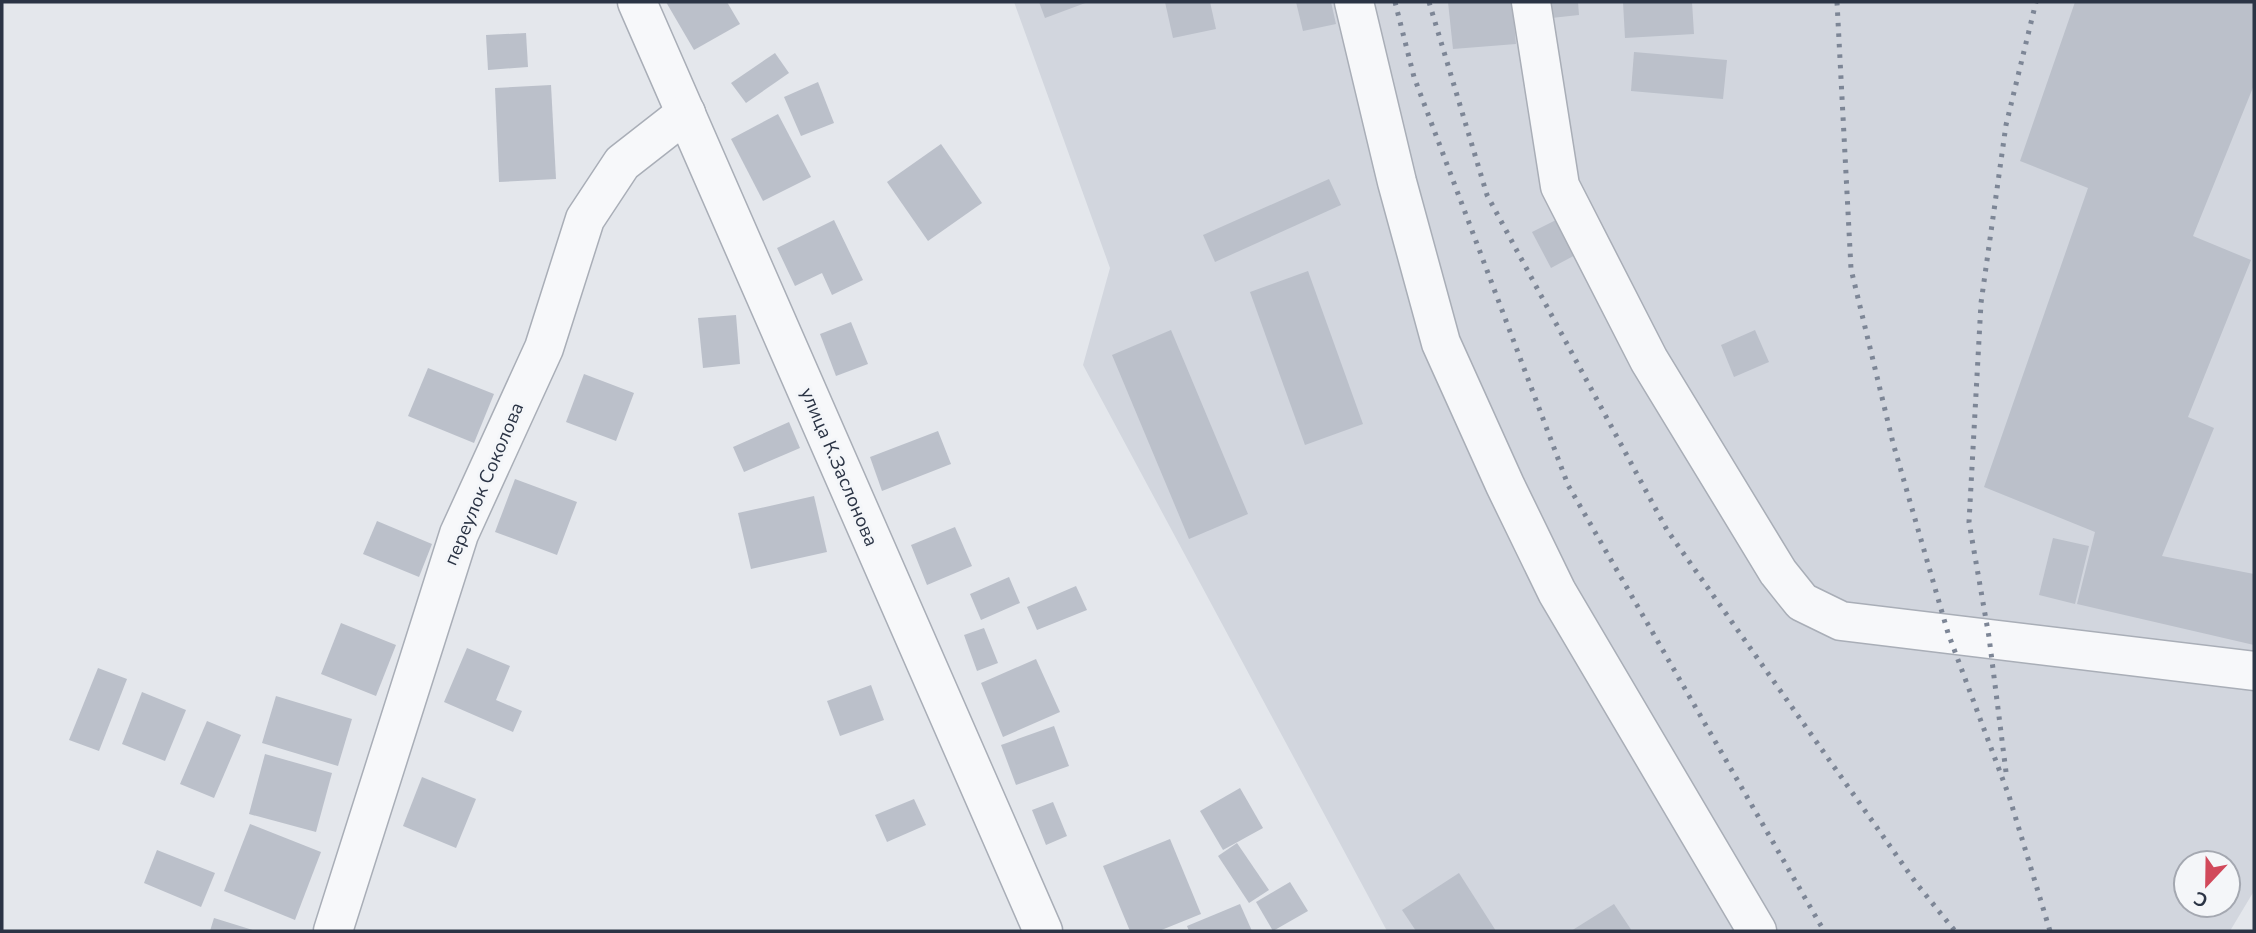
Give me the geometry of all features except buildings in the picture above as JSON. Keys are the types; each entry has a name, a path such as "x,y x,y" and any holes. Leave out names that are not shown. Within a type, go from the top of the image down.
{"street":[{"name":"улица К.Заслонова","path":"637,2 1043,931"},
{"path":"1354,2 1397,182 1441,343 1504,485 1557,592 1757,931"},
{"path":"1531,2 1560,187 1649,360 1778,572 1802,602 1841,621 2254,671"},
{"name":"переулок Соколова","path":"333,931 459,534 544,348 585,219 622,163 685,113"}],"shaded area":[{"path":"1014,2 2254,2 2254,891 2242,911 2242,849 2172,849 2172,919 2237,919 2230,931 1387,931 1083,365 1110,268"}],"railway":[{"path":"1395,2 1414,77 1568,485 1824,931"},
{"path":"1429,2 1487,195 1667,530 1916,883 1955,931"},
{"path":"1837,2 1851,269 1893,443 1948,633 2009,796 2050,931"},
{"path":"2006,772 1989,637 1969,522 1981,303 2006,125 2036,2"}]}
